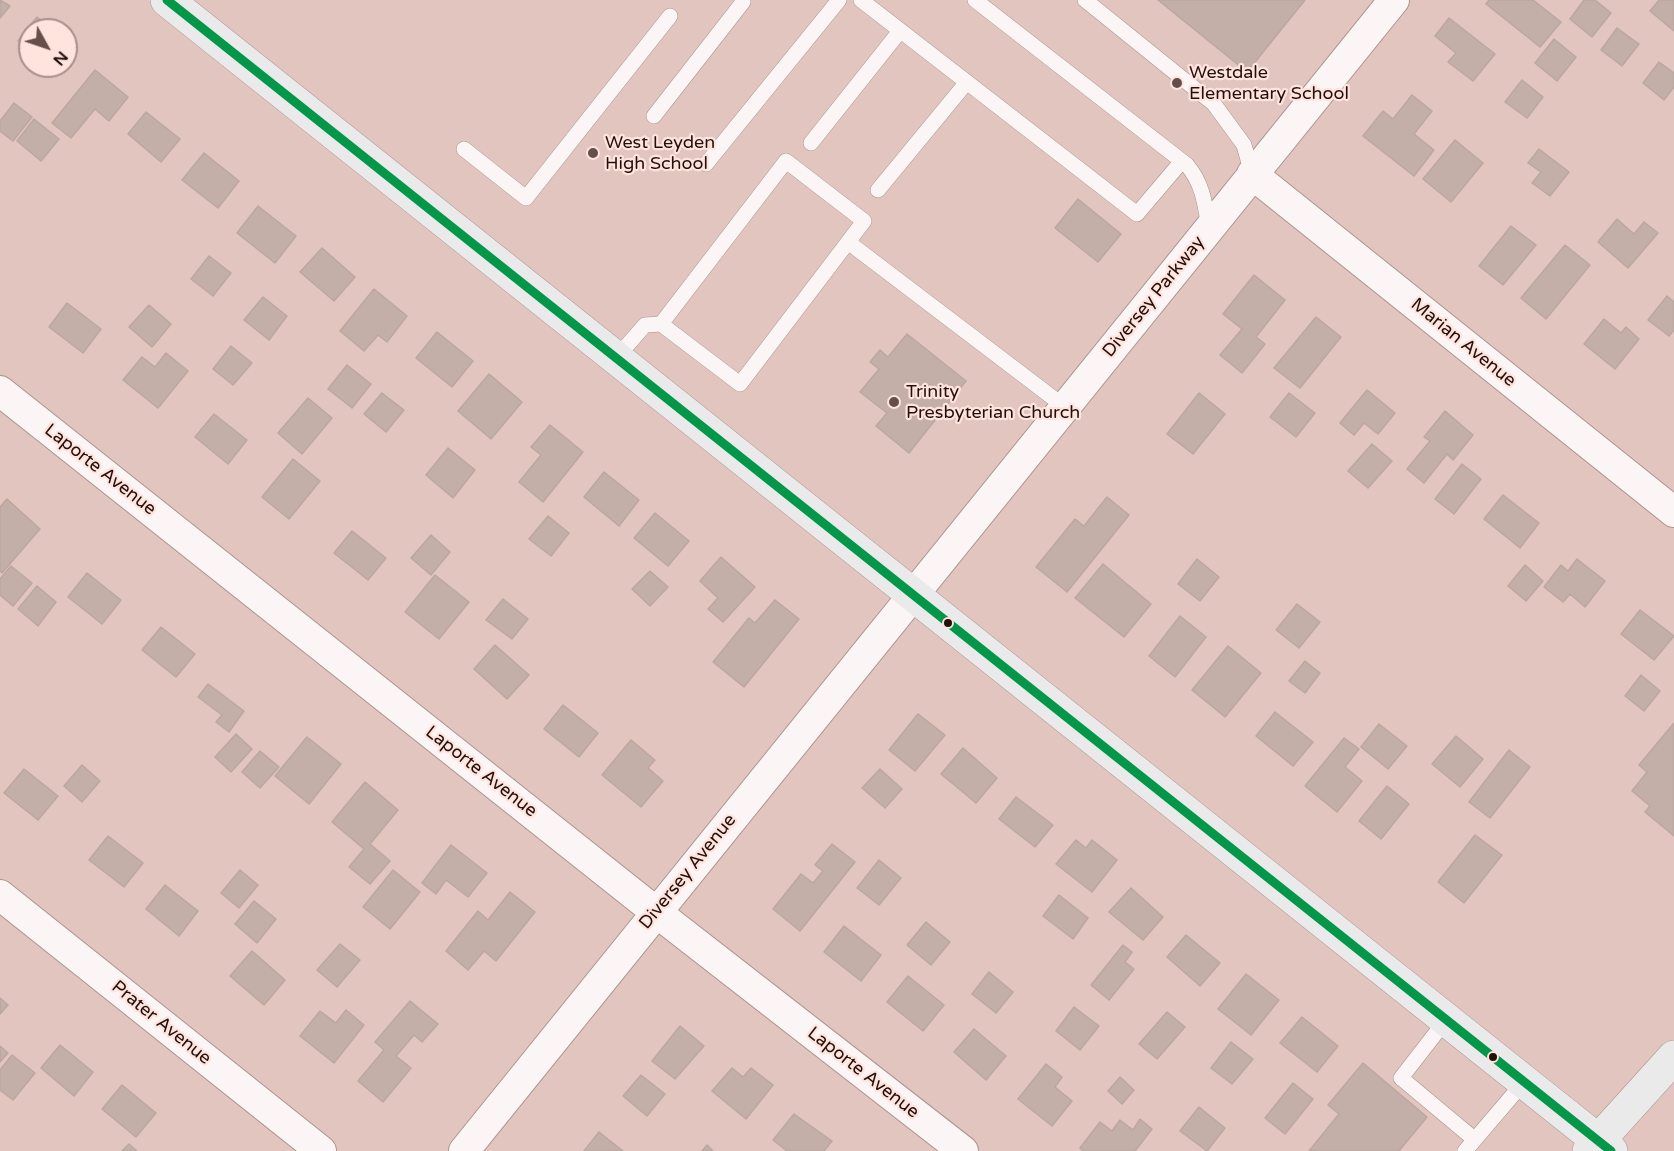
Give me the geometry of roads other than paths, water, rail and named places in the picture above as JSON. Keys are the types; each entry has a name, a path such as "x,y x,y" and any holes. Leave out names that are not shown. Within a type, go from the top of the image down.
{"main road":[{"path":"167,0 1524,1082 1599,1147 1671,1067"}],"street":[{"name":"Diversey Parkway","path":"913,593 1394,0"},
{"name":"Marian Avenue","path":"1252,174 1674,512"},
{"name":"Laporte Avenue","path":"0,391 656,912 963,1151"},
{"name":"Diversey Avenue","path":"464,1151 913,593"},
{"name":"Prater Avenue","path":"0,895 321,1151"}],"lane":[{"path":"706,164 839,0"},
{"path":"861,0 1137,213 1182,161"},
{"path":"975,0 1182,161 1196,176 1203,192 1209,228"},
{"path":"1086,0 1214,104 1244,145 1252,174"},
{"path":"654,116 743,2"},
{"path":"464,148 526,198 670,16"},
{"path":"811,143 900,31"},
{"path":"879,190 967,82"},
{"path":"616,358 645,325 661,324 740,384 864,221 786,160 661,324"},
{"path":"848,242 1065,407"},
{"path":"1446,1020 1401,1078 1470,1145 1524,1082"}],"place":[{"name":"Westdale Elementary School","path":"1177,83"},
{"name":"West Leyden High School","path":"593,153"},
{"name":"Trinity Presbyterian Church","path":"894,402"}]}
